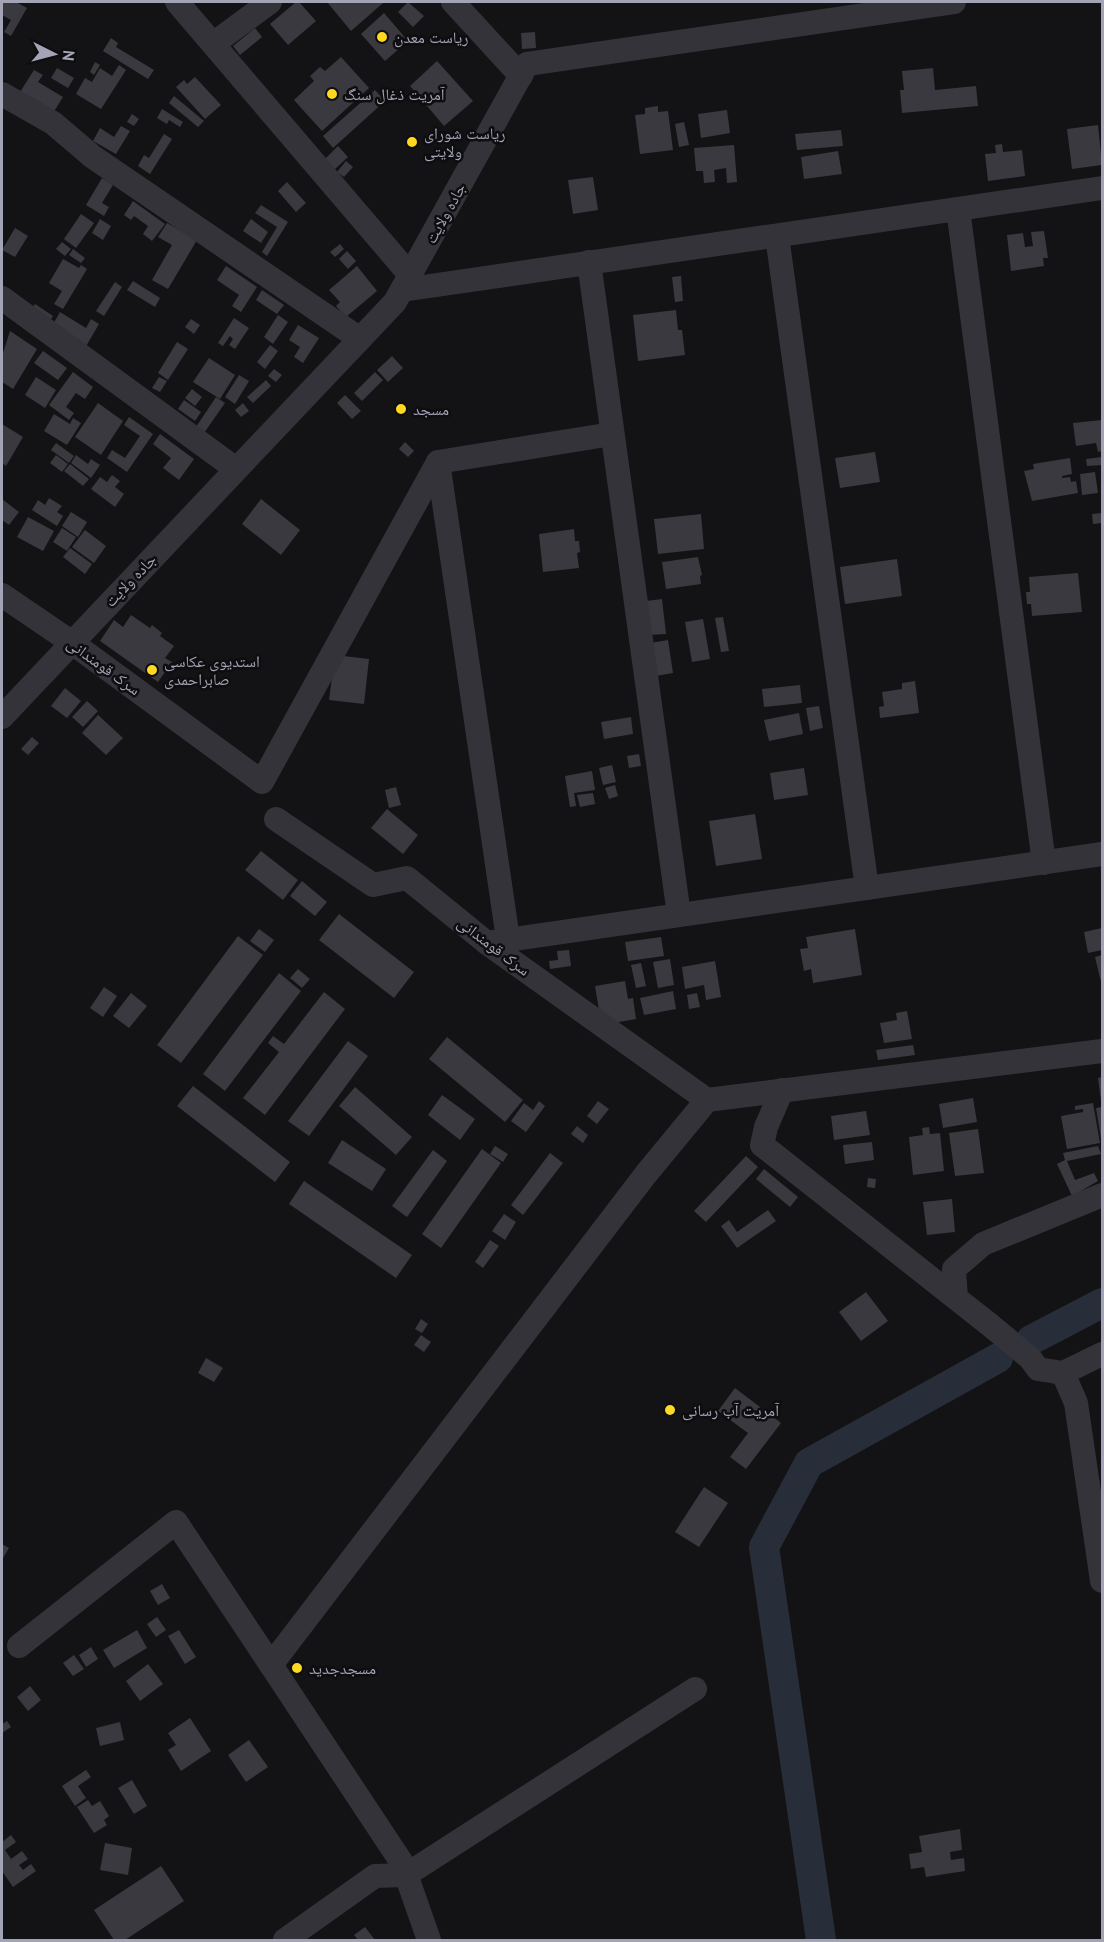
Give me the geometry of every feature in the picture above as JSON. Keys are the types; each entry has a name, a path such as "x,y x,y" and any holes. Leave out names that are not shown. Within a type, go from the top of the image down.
{"street":[{"path":"177,2 406,283 589,262 1102,188"},
{"path":"213,44 270,2"},
{"path":"453,2 520,76"},
{"name":"جاده ولایت","path":"2,717 395,302 527,64 924,4 954,2"},
{"path":"2,94 54,123 93,157 360,339"},
{"path":"958,209 1044,863"},
{"path":"777,236 867,888"},
{"path":"589,262 679,915"},
{"path":"2,298 236,469"},
{"path":"612,434 438,462 498,941 1102,854"},
{"name":"سرک قومندانی","path":"2,595 71,642 262,782 438,462"},
{"name":"سرک قومندانی","path":"276,819 373,885 407,878 498,941 707,1100"},
{"path":"271,1665 646,1174 707,1100 1102,1051"},
{"path":"782,1090 766,1127 762,1145 1030,1358 1038,1369 1063,1373 1102,1354"},
{"path":"956,1298 954,1269 983,1244 1102,1195"},
{"path":"1063,1373 1076,1403 1102,1581"},
{"path":"19,1646 176,1521 402,1863 429,1941"},
{"path":"285,1941 375,1876 406,1875 694,1689"}],"building":[{"path":"2,2 16,2 27,8 11,36 4,32 11,20 2,15"},
{"path":"296,2 299,2 316,21 288,45 270,24"},
{"path":"327,2 381,2 383,3 351,31"},
{"path":"408,2 424,16 413,27 398,12"},
{"path":"384,13 408,41 385,61 361,34"},
{"path":"255,28 262,37 240,55 233,46"},
{"path":"535,32 536,48 522,49 521,33"},
{"path":"111,38 118,43 116,47 154,70 148,79 103,51"},
{"path":"341,57 369,88 322,131 294,100 314,81 310,76 320,67 325,71"},
{"path":"437,61 473,101 444,126 410,86"},
{"path":"95,62 100,65 94,75 90,72"},
{"path":"119,65 126,70 101,109 76,94 85,78 92,82 100,68 112,76"},
{"path":"57,68 74,78 68,88 51,78"},
{"path":"933,68 935,90 976,86 978,106 902,113 900,90 904,90 902,71"},
{"path":"34,70 43,75 38,82 63,97 53,113 20,92"},
{"path":"195,77 221,105 205,119 176,87 184,80 187,84"},
{"path":"375,90 385,101 333,148 323,136"},
{"path":"174,96 204,121 198,127 169,103"},
{"path":"658,106 658,112 668,111 673,150 640,154 635,115 645,114 645,108"},
{"path":"162,109 183,122 180,127 169,120 167,124 157,118"},
{"path":"727,110 730,133 701,138 698,114"},
{"path":"132,114 139,119 134,126 127,122"},
{"path":"684,122 689,145 679,147 675,124"},
{"path":"1098,125 1102,165 1072,169 1067,129"},
{"path":"121,126 130,131 116,154 93,141 100,128 114,137"},
{"path":"841,130 843,146 797,150 795,134"},
{"path":"164,134 172,139 150,174 138,166 144,155 149,158"},
{"path":"1002,144 1003,152 1022,150 1025,176 988,181 985,154 996,153 995,145"},
{"path":"734,145 737,182 727,183 726,168 714,170 715,182 704,183 703,171 696,171 694,148"},
{"path":"338,146 348,157 335,169 325,159"},
{"path":"838,151 842,174 804,179 801,157"},
{"path":"346,161 353,167 344,177 337,172"},
{"path":"593,177 598,210 573,214 568,180"},
{"path":"102,178 113,185 102,203 109,207 104,216 86,205"},
{"path":"287,182 306,203 296,212 278,191"},
{"path":"133,201 165,224 152,241 143,234 148,226 134,216 131,220 124,215"},
{"path":"261,205 288,222 267,256 262,252 277,227 255,213"},
{"path":"81,214 94,223 76,248 64,239"},
{"path":"100,219 111,226 103,240 92,233"},
{"path":"251,219 268,232 261,243 243,231"},
{"path":"167,223 197,240 168,289 152,280 172,245 158,237"},
{"path":"15,228 28,236 15,257 2,250"},
{"path":"1044,231 1048,258 1043,258 1044,266 1011,271 1007,235 1023,233 1025,247 1033,246 1031,232"},
{"path":"62,242 71,249 65,256 56,249"},
{"path":"340,244 344,249 335,257 330,252"},
{"path":"73,249 85,258 81,263 69,255"},
{"path":"347,251 356,261 348,269 339,259"},
{"path":"63,259 79,268 81,265 87,269 63,309 54,304 62,291 49,283"},
{"path":"226,266 257,287 241,312 232,306 239,295 217,280"},
{"path":"357,266 377,291 346,317 336,306 340,302 329,290"},
{"path":"681,276 683,301 675,302 672,277"},
{"path":"133,281 160,298 155,307 127,290"},
{"path":"115,282 122,287 104,316 96,311"},
{"path":"262,290 284,305 277,314 256,300"},
{"path":"35,304 53,316 49,322 31,310"},
{"path":"676,310 678,330 682,330 685,355 638,361 633,315"},
{"path":"60,312 86,328 91,319 99,324 85,348 51,328"},
{"path":"278,315 288,322 273,344 264,337"},
{"path":"234,318 249,328 235,349 229,345 233,339 230,336 223,346 218,343"},
{"path":"191,319 200,325 194,334 185,327"},
{"path":"298,325 319,338 303,363 294,357 300,347 289,340"},
{"path":"10,331 37,349 13,389 2,382 2,356"},
{"path":"177,342 188,349 168,380 158,373"},
{"path":"270,345 278,351 265,369 257,362"},
{"path":"43,351 67,368 58,380 34,363"},
{"path":"392,356 403,368 388,382 377,370"},
{"path":"209,358 235,375 220,399 193,382"},
{"path":"274,369 282,375 276,382 268,376"},
{"path":"73,372 93,387 85,399 76,393 66,407 74,413 69,420 49,405"},
{"path":"375,372 383,380 362,401 354,393"},
{"path":"239,375 249,381 235,404 225,397"},
{"path":"36,377 56,390 45,408 25,395"},
{"path":"159,377 167,381 160,392 152,388"},
{"path":"266,380 271,386 253,403 247,397"},
{"path":"192,389 202,397 195,406 185,398"},
{"path":"345,395 361,411 352,419 337,403"},
{"path":"216,397 225,403 204,433 196,427"},
{"path":"184,400 201,412 195,421 178,409"},
{"path":"98,403 123,421 101,455 75,437"},
{"path":"243,403 249,411 241,417 235,410"},
{"path":"54,414 70,424 73,418 81,423 67,445 44,431"},
{"path":"129,417 153,434 127,472 107,458 112,450 125,458 140,436 124,425"},
{"path":"1102,420 1102,451 1098,452 1096,443 1076,446 1073,423"},
{"path":"2,424 23,437 6,466 2,463"},
{"path":"160,434 194,459 179,480 163,468 171,458 153,444"},
{"path":"405,442 414,451 408,457 399,449"},
{"path":"56,443 74,456 69,463 51,450"},
{"path":"875,452 880,482 840,488 835,458"},
{"path":"56,455 68,464 62,472 50,463"},
{"path":"76,455 88,464 91,459 100,465 91,478 71,463"},
{"path":"1102,457 1102,465 1087,466 1086,459"},
{"path":"1070,458 1072,474 1062,476 1062,478 1070,477 1071,482 1076,481 1078,493 1032,501 1024,471 1034,469 1033,464"},
{"path":"70,464 89,479 83,486 64,471"},
{"path":"1095,472 1098,493 1082,495 1080,474"},
{"path":"112,475 120,481 115,487 124,494 115,507 91,489 100,477 107,482"},
{"path":"49,498 62,506 57,512 63,516 57,526 32,510 38,500 45,505"},
{"path":"2,499 19,512 9,525 2,520"},
{"path":"261,499 300,530 281,555 242,524"},
{"path":"71,512 87,522 78,537 62,526"},
{"path":"1102,513 1102,523 1093,524 1092,514"},
{"path":"701,514 704,549 658,554 654,519"},
{"path":"28,517 54,531 43,551 17,537"},
{"path":"62,528 76,537 67,551 53,542"},
{"path":"574,529 575,541 579,541 580,552 577,553 579,568 543,572 539,534"},
{"path":"85,530 106,546 94,563 72,547"},
{"path":"70,548 92,564 85,574 63,557"},
{"path":"698,557 702,575 700,576 701,584 666,589 662,562"},
{"path":"897,559 902,596 845,604 840,567"},
{"path":"1078,573 1082,612 1032,616 1031,604 1027,604 1026,592 1030,592 1029,577"},
{"path":"662,599 666,634 649,635 646,601"},
{"path":"131,615 150,628 152,625 162,633 160,636 174,646 165,658 172,662 158,682 100,641 114,620 123,627"},
{"path":"723,617 729,651 721,652 715,618"},
{"path":"703,619 710,659 692,662 685,622"},
{"path":"668,640 673,673 650,677 645,644"},
{"path":"335,655 369,659 364,704 329,700"},
{"path":"915,681 919,713 880,718 879,707 884,706 882,692 902,689 902,683"},
{"path":"800,685 802,703 764,707 762,689"},
{"path":"65,688 81,701 67,718 51,706"},
{"path":"87,701 98,711 83,727 72,717"},
{"path":"819,706 823,728 810,731 806,708"},
{"path":"799,713 803,734 769,741 764,720"},
{"path":"98,715 123,738 106,755 82,733"},
{"path":"631,717 633,734 604,739 601,722"},
{"path":"32,737 39,743 28,755 21,749"},
{"path":"639,754 641,766 629,768 627,756"},
{"path":"612,765 616,782 603,785 599,768"},
{"path":"804,768 808,795 774,800 770,773"},
{"path":"592,771 595,790 574,793 576,806 570,807 565,776"},
{"path":"615,785 618,796 609,799 605,788"},
{"path":"396,787 401,805 389,808 385,790"},
{"path":"593,793 595,804 580,807 577,795"},
{"path":"387,809 418,835 403,854 371,828"},
{"path":"755,814 762,859 716,866 709,821"},
{"path":"261,851 298,880 283,900 245,870"},
{"path":"302,881 327,902 315,916 290,896"},
{"path":"339,914 414,972 394,998 319,940"},
{"path":"1102,928 1102,950 1088,953 1084,932"},
{"path":"259,929 274,940 265,952 250,941"},
{"path":"855,929 862,975 813,983 811,969 804,971 800,949 808,948 806,937"},
{"path":"238,936 263,955 181,1063 157,1045"},
{"path":"661,937 664,956 628,961 625,942"},
{"path":"569,950 571,966 550,969 549,961 558,960 557,951"},
{"path":"1102,955 1102,986 1095,957"},
{"path":"670,959 674,985 658,988 653,962"},
{"path":"715,961 721,997 706,1000 704,985 685,989 682,967"},
{"path":"641,963 646,986 636,988 631,965"},
{"path":"298,969 310,979 302,988 290,978"},
{"path":"279,973 301,991 225,1091 203,1074"},
{"path":"625,981 628,999 633,998 636,1019 607,1024 600,1016 595,986"},
{"path":"104,987 117,996 103,1017 90,1008"},
{"path":"673,991 676,1009 644,1015 640,998"},
{"path":"324,992 345,1009 265,1115 243,1098 279,1052 268,1043 273,1036 284,1044"},
{"path":"131,993 147,1006 129,1028 113,1016"},
{"path":"697,993 700,1007 689,1009 687,995"},
{"path":"907,1011 912,1039 884,1043 880,1023 897,1020 896,1013"},
{"path":"447,1037 523,1100 505,1122 429,1059"},
{"path":"348,1041 368,1056 309,1136 288,1121"},
{"path":"913,1045 915,1055 878,1060 876,1050"},
{"path":"1102,1077 1102,1101 1101,1101 1098,1078"},
{"path":"193,1086 290,1162 275,1182 177,1106"},
{"path":"355,1087 412,1137 396,1155 339,1106"},
{"path":"442,1095 475,1119 460,1140 428,1115"},
{"path":"973,1098 977,1122 943,1128 939,1104"},
{"path":"539,1101 545,1106 526,1132 511,1121 524,1103 533,1110"},
{"path":"598,1101 609,1109 597,1124 587,1116"},
{"path":"1093,1103 1100,1143 1067,1149 1061,1116 1083,1112 1083,1109 1075,1110 1075,1106"},
{"path":"1102,1107 1102,1139 1101,1139 1096,1108"},
{"path":"866,1111 870,1135 834,1140 831,1116"},
{"path":"577,1126 588,1135 583,1143 571,1134"},
{"path":"929,1127 930,1134 940,1133 944,1171 913,1175 909,1137 923,1135 922,1128"},
{"path":"978,1129 984,1173 955,1176 949,1133"},
{"path":"342,1140 386,1169 372,1191 328,1163"},
{"path":"872,1142 874,1160 845,1164 843,1145"},
{"path":"495,1146 508,1154 503,1162 490,1154"},
{"path":"1098,1146 1101,1154 1067,1161 1075,1180 1094,1173 1098,1181 1072,1196 1057,1164 1065,1160 1063,1153"},
{"path":"482,1149 501,1163 441,1248 422,1234"},
{"path":"433,1150 447,1161 407,1217 392,1206"},
{"path":"550,1153 563,1163 523,1215 511,1205"},
{"path":"746,1156 758,1167 706,1222 694,1211"},
{"path":"764,1169 798,1197 790,1207 756,1179"},
{"path":"868,1178 876,1179 875,1188 867,1187"},
{"path":"304,1181 412,1255 396,1278 289,1204"},
{"path":"952,1199 955,1232 927,1235 923,1202"},
{"path":"768,1210 776,1221 737,1248 721,1226 729,1220 737,1232"},
{"path":"504,1214 516,1222 505,1240 492,1231"},
{"path":"490,1240 499,1246 483,1268 475,1262"},
{"path":"866,1292 888,1321 861,1341 839,1312"},
{"path":"421,1319 428,1324 422,1333 415,1329"},
{"path":"421,1335 431,1342 424,1352 414,1345"},
{"path":"206,1358 223,1368 214,1382 198,1373"},
{"path":"735,1388 781,1423 746,1469 730,1457 748,1433 718,1411"},
{"path":"704,1487 728,1503 699,1547 675,1532"},
{"path":"2,1544 9,1548 2,1560"},
{"path":"162,1584 170,1598 158,1605 150,1591"},
{"path":"157,1617 166,1630 156,1637 147,1624"},
{"path":"137,1630 147,1648 114,1668 103,1650"},
{"path":"179,1630 196,1657 185,1664 168,1636"},
{"path":"91,1647 98,1659 86,1667 79,1655"},
{"path":"74,1655 84,1669 73,1676 63,1663"},
{"path":"148,1664 163,1684 140,1701 126,1681"},
{"path":"30,1686 41,1700 28,1711 17,1697"},
{"path":"190,1718 211,1751 181,1771 168,1750 176,1745 168,1733"},
{"path":"7,1721 11,1727 2,1733 2,1724"},
{"path":"120,1722 124,1740 100,1746 96,1728"},
{"path":"249,1740 268,1767 246,1782 228,1755"},
{"path":"86,1770 91,1777 78,1786 86,1798 75,1806 62,1786"},
{"path":"132,1780 147,1806 134,1814 118,1788"},
{"path":"88,1800 92,1806 100,1801 109,1816 104,1820 107,1825 94,1833 77,1807"},
{"path":"960,1829 962,1850 950,1852 951,1860 964,1858 965,1871 926,1877 924,1867 911,1869 909,1854 922,1852 919,1836"},
{"path":"11,1835 16,1842 5,1850 11,1859 22,1851 28,1859 19,1865 23,1870 31,1864 36,1871 13,1887 2,1871 2,1842"},
{"path":"105,1843 132,1848 128,1875 100,1870"},
{"path":"161,1866 184,1901 125,1940 114,1940 94,1910"},
{"path":"365,1927 375,1940 358,1940 354,1935"}],"waterway":[{"path":"1031,1340 1102,1303"},
{"path":"821,1940 764,1547 809,1463 998,1358"}],"place":[{"name":"ریاست معدن","path":"382,37"},
{"name":"آمریت ذغال سنگ","path":"332,94"},
{"name":"ریاست شورای ولایتی","path":"412,142"},
{"name":"مسجد","path":"401,409"},
{"name":"استدیوی عکاسی صابراحمدی","path":"152,670"},
{"name":"آمریت آب رسانی","path":"670,1410"},
{"name":"مسجدجدید","path":"297,1668"}]}
